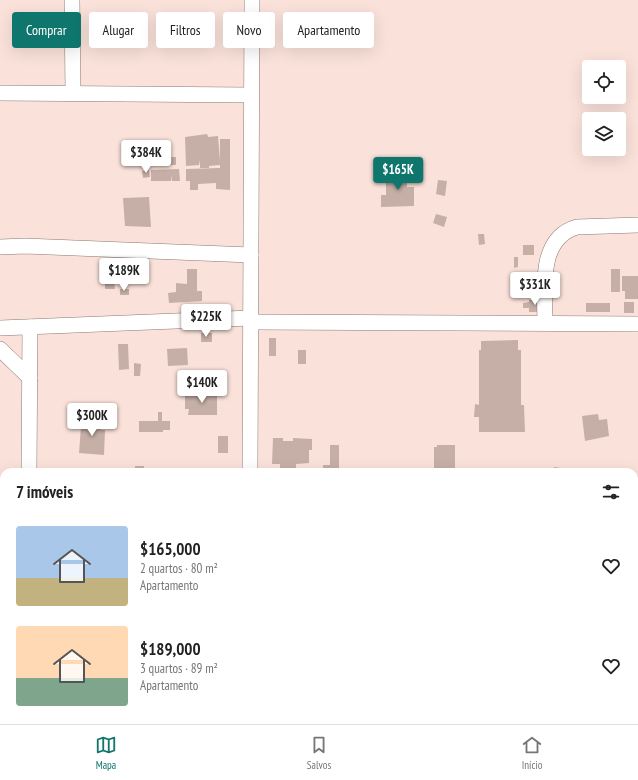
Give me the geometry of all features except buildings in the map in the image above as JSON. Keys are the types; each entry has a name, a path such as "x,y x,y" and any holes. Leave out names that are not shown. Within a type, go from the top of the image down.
{"street":[{"path":"72,0 73,93"},
{"path":"250,468 252,0"},
{"path":"0,93 251,95"},
{"path":"545,324 545,268 549,253 564,233 569,229 577,227 638,225"},
{"path":"0,247 25,246 251,255"},
{"path":"0,328 250,320 638,324"},
{"path":"29,468 30,327"},
{"path":"0,349 30,378"}]}
